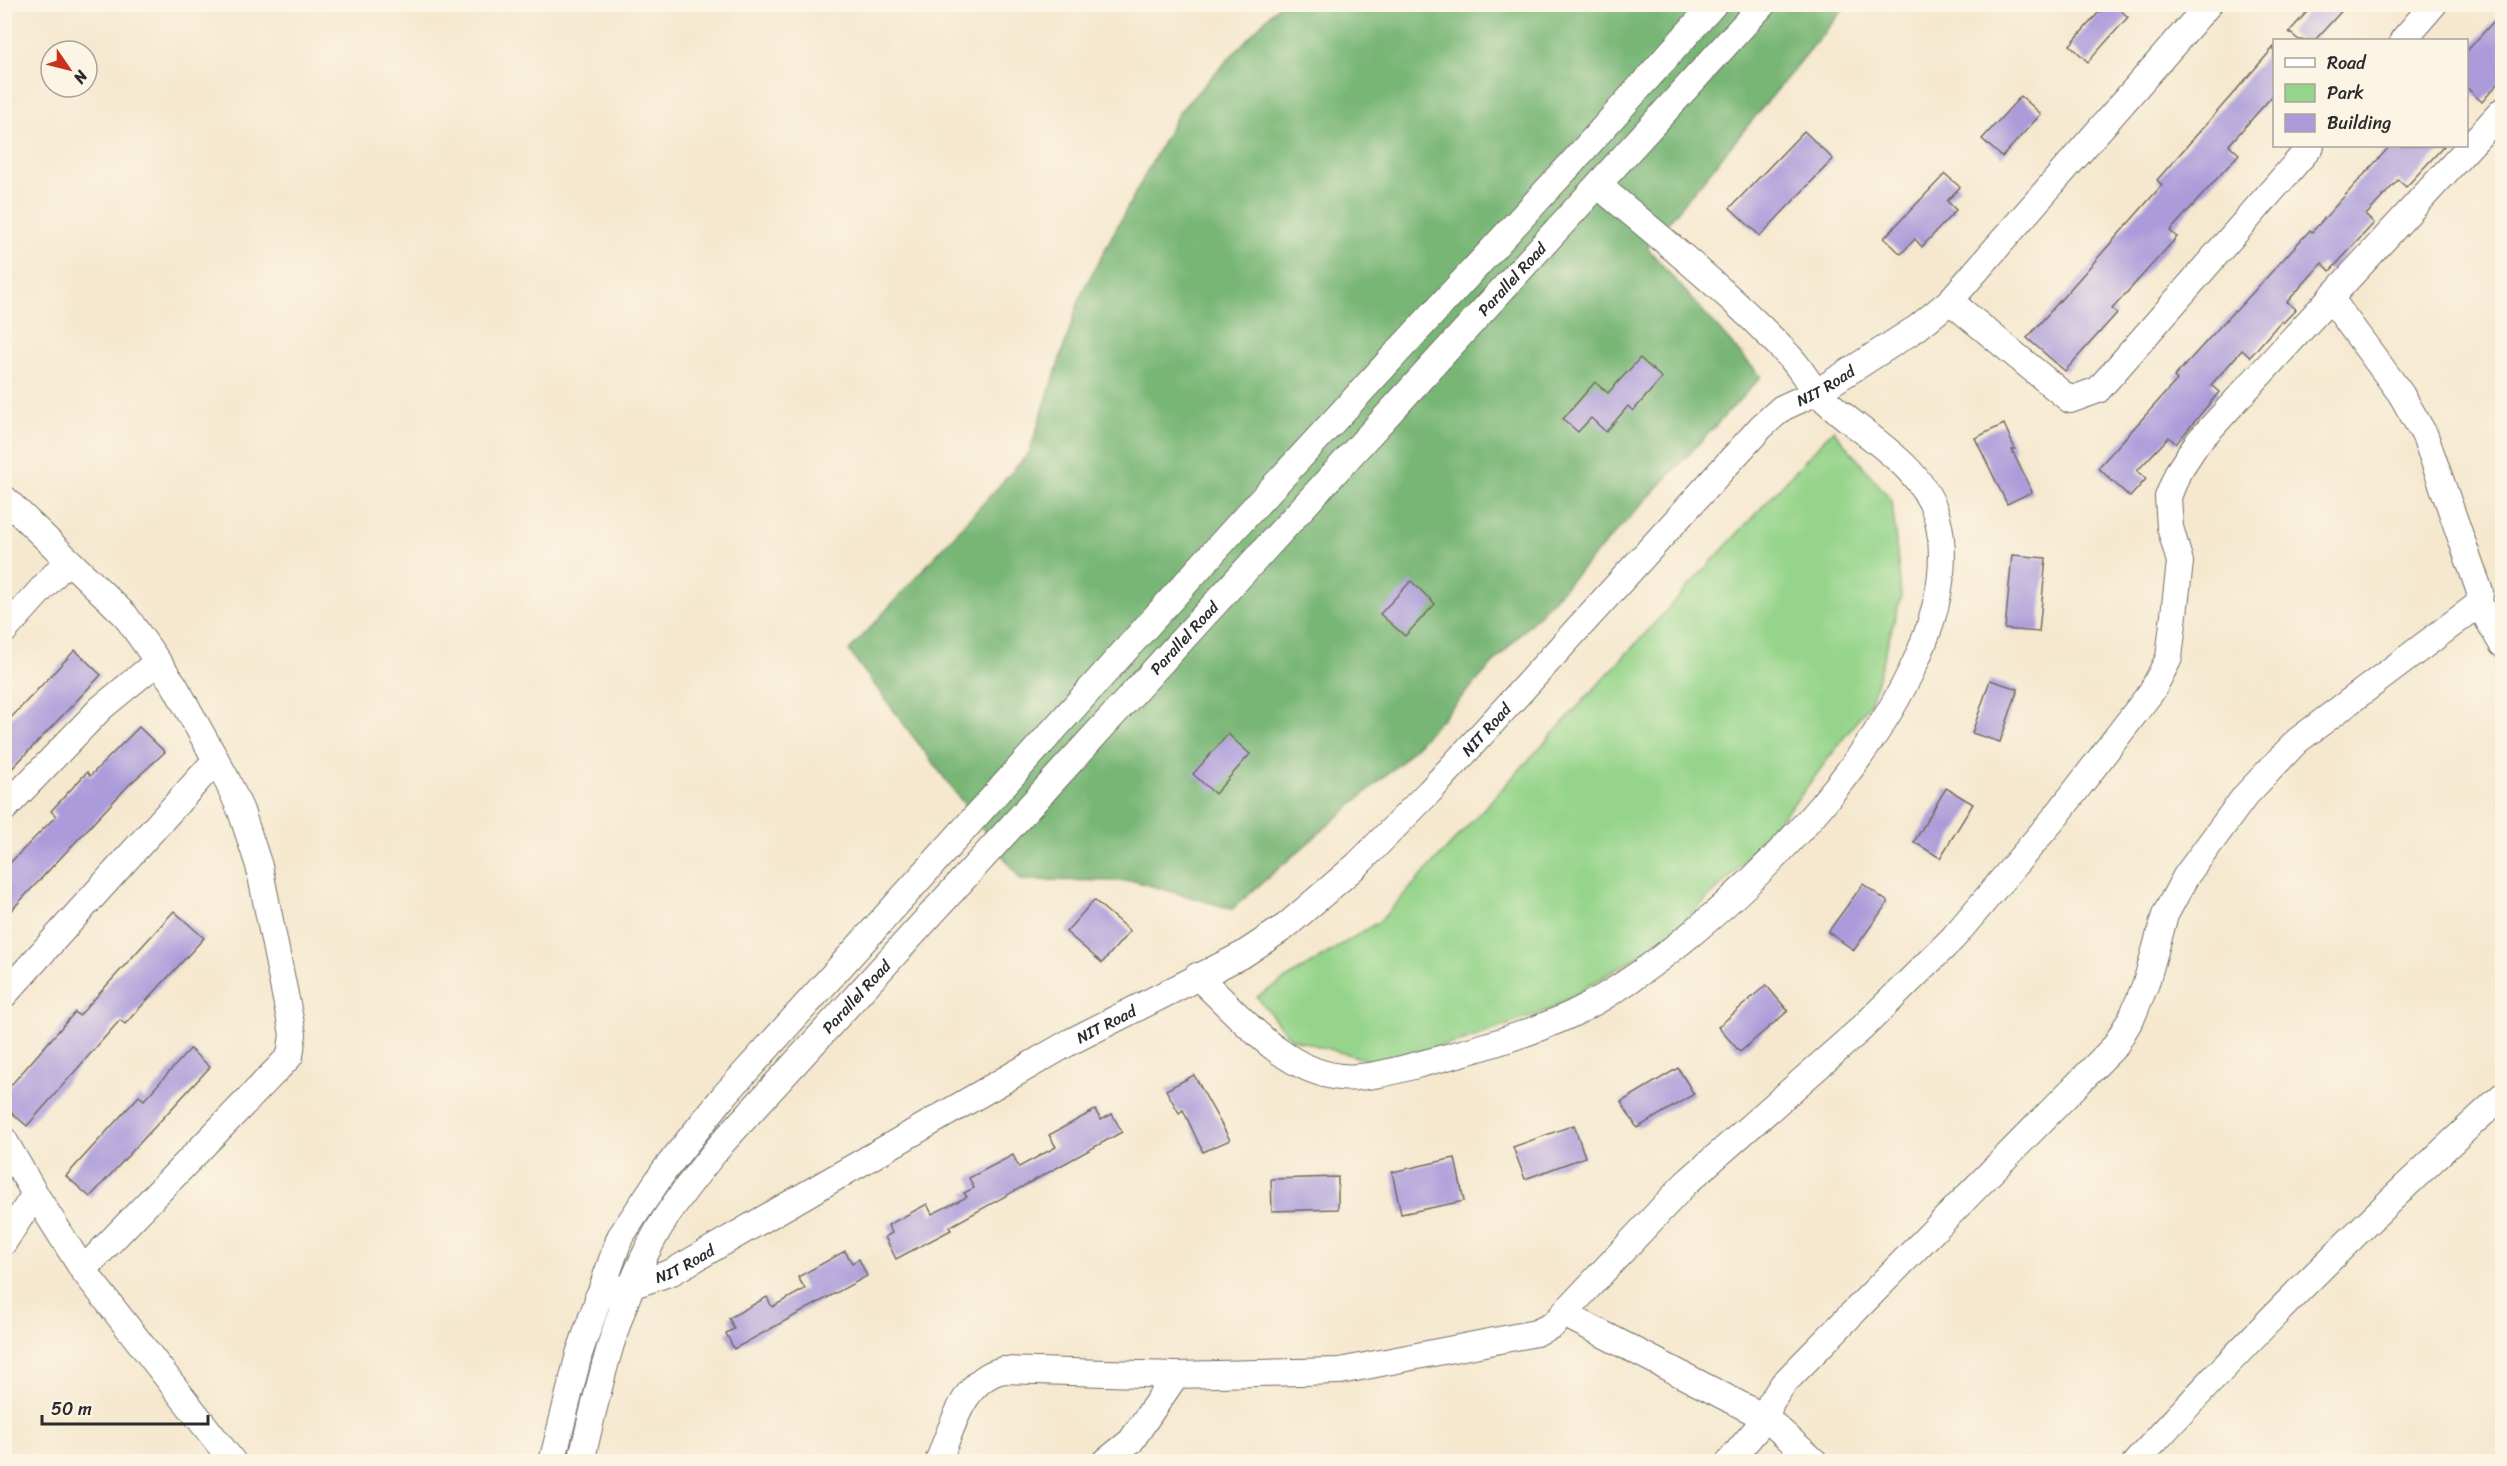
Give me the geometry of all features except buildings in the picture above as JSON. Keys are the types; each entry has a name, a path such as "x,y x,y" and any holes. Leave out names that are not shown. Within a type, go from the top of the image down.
{"street":[{"name":"Parallel Road","path":"598,1297 620,1237 664,1172 723,1097 1230,534 1570,165 1714,4"},
{"name":"Parallel Road","path":"630,1288 653,1239 682,1193 723,1142 1763,4"},
{"name":"NIT Road","path":"598,1297 672,1272 1070,1042 1244,954 1286,926 1358,864 1430,791 1761,427 1782,408 1817,392 1917,328 1950,301 2209,4"},
{"path":"2404,39 2434,4"},
{"path":"938,1461 964,1401 977,1382 987,1373 1002,1370 1041,1370 1176,1375 1340,1371 1536,1333 1553,1325 1686,1183 1862,1028 1953,938 2057,815 2152,691 2169,658 2180,562 2170,527 2168,497 2178,472 2197,443 2502,111"},
{"path":"1950,301 2070,400 2098,390 2310,147"},
{"path":"1197,976 1282,1055 1312,1071 1344,1077 1396,1070 1493,1045 1572,1014 1626,982 1694,931 1771,861 1810,820 1853,768 1898,698 1923,643 1940,584 1941,546 1937,519 1926,493 1904,466 1817,392 1792,359 1739,306 1599,185"},
{"path":"2331,299 2401,394 2425,436 2480,592 2479,603 2502,644"},
{"path":"4,498 124,615 175,686 216,760 241,811 259,866 293,1034 290,1056 83,1270"},
{"path":"4,631 67,561"},
{"path":"1729,1461 1766,1418 1771,1402 1784,1384 2115,1046 2133,1015 2146,983 2165,915 2186,876 2245,796 2297,741 2479,603"},
{"path":"4,809 101,708 158,662"},
{"path":"4,995 216,760"},
{"path":"2136,1461 2195,1397 2407,1183 2502,1096"},
{"path":"4,1140 34,1194 83,1270 234,1461"},
{"path":"4,1242 34,1194"},
{"path":"581,1461 604,1362 630,1288"},
{"path":"552,1461 579,1354 598,1297"},
{"path":"1564,1314 1766,1418 1815,1461"},
{"path":"1105,1461 1131,1441 1176,1375"}],"green space":[{"path":"1279,5 1847,5 1647,248 1761,377 1401,762 1232,909 1135,881 1021,880 849,651 1029,453 1082,292 1179,112"},
{"path":"1833,430 1892,501 1901,596 1871,702 1800,796 1733,874 1662,942 1549,1010 1463,1041 1375,1062 1290,1038 1257,997 1380,921"}]}
